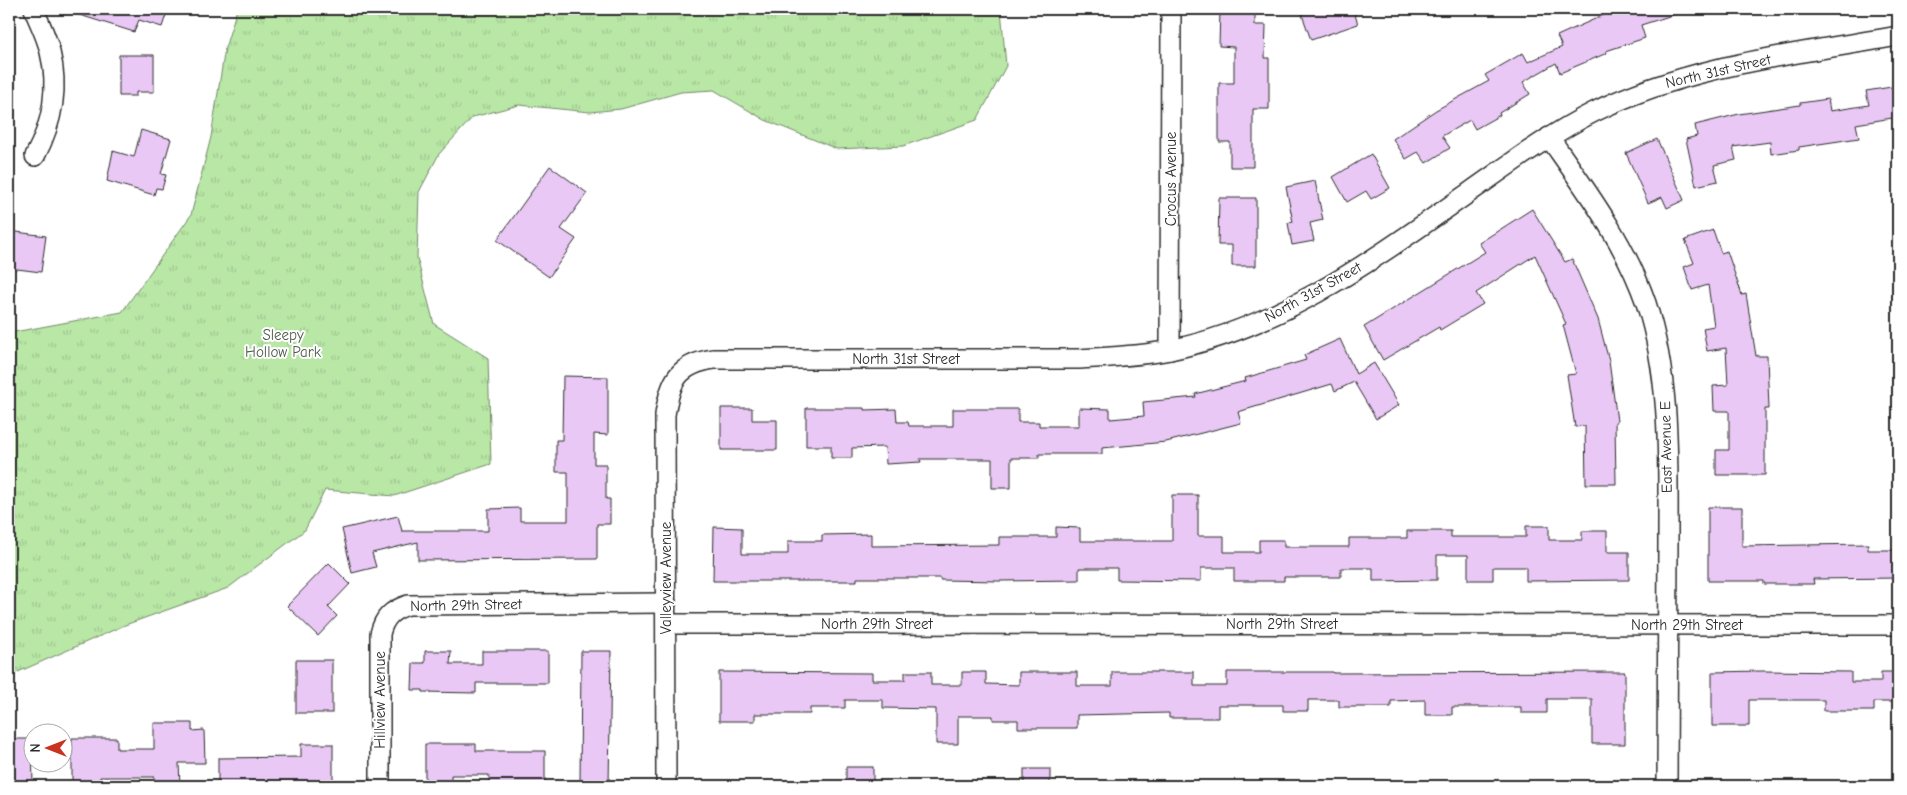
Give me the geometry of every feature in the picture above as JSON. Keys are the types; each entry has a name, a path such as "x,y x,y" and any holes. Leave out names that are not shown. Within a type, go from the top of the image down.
{"street":[{"path":"34,9 50,50 54,70 51,116 45,138 35,156"},
{"name":"Crocus Avenue","path":"1170,350 1171,9"},
{"name":"North 31st Street","path":"680,372 690,365 714,359 1080,359 1138,355 1170,350 1221,336 1249,326 1314,295 1371,260 1549,137 1622,99 1695,74 1898,36"},
{"name":"East Avenue E","path":"1549,137 1605,217 1636,277 1656,339 1662,371 1667,431 1667,786"},
{"name":"Valleyview Avenue","path":"666,786 665,415 672,385 680,372"},
{"name":"North 29th Street","path":"388,615 397,608 408,605 666,603"},
{"name":"Hillview Avenue","path":"380,786 380,634 383,623 388,615"},
{"name":"North 29th Street","path":"666,624 1898,625"}],"green space":[{"name":"Sleepy Hollow Park","path":"237,9 1001,9 1006,66 977,120 903,146 837,149 765,120 714,90 681,92 621,109 590,112 519,105 473,117 439,154 419,192 417,258 434,324 488,358 491,464 394,496 325,490 305,530 228,588 125,625 9,676 9,333 122,312 191,215 211,137 225,48"}],"building":[{"path":"71,9 168,9 162,27 139,20 134,32 70,12"},
{"path":"1220,9 1244,9 1244,12 1255,12 1255,25 1266,25 1265,58 1269,58 1269,109 1253,109 1253,167 1230,167 1230,142 1219,142 1219,83 1234,83 1234,47 1219,46"},
{"path":"1300,9 1353,9 1358,24 1311,40"},
{"path":"1604,9 1682,9 1682,12 1641,25 1645,38 1606,51 1607,53 1560,73 1556,63 1523,82 1530,94 1499,113 1500,115 1475,129 1470,120 1442,136 1450,148 1426,163 1418,152 1406,159 1393,139 1436,110 1489,81 1485,75 1523,53 1528,62 1562,47 1557,36 1606,14"},
{"path":"119,55 154,55 154,92 136,92 136,96 119,96"},
{"path":"1898,86 1898,117 1856,124 1859,138 1799,147 1799,150 1771,154 1770,142 1733,147 1736,160 1714,165 1718,181 1696,186 1686,139 1697,136 1695,125 1739,114 1828,99 1830,111 1869,105 1866,91"},
{"path":"141,130 171,139 161,174 166,175 162,189 156,188 154,195 107,181 113,151 134,157"},
{"path":"1657,139 1684,200 1667,208 1662,197 1648,203 1626,153"},
{"path":"1371,154 1390,188 1371,199 1366,191 1347,202 1333,177"},
{"path":"550,166 587,193 561,229 576,239 549,277 497,240"},
{"path":"1315,181 1323,220 1310,223 1314,241 1292,245 1288,223 1293,222 1286,187"},
{"path":"1219,198 1256,198 1256,266 1232,266 1232,245 1218,245"},
{"path":"1532,209 1565,262 1572,259 1598,319 1609,361 1617,421 1615,422 1616,484 1586,484 1585,426 1575,427 1567,375 1576,374 1563,325 1566,324 1535,255 1476,293 1483,304 1440,330 1439,327 1383,360 1364,327 1485,252 1479,243"},
{"path":"1713,230 1721,253 1727,251 1742,295 1746,294 1756,356 1767,356 1769,409 1765,409 1765,475 1716,475 1716,450 1729,450 1729,411 1714,411 1713,386 1728,385 1726,348 1707,351 1703,328 1714,326 1708,285 1692,290 1684,267 1694,263 1685,240"},
{"path":"9,231 46,236 41,272 9,268"},
{"path":"1340,339 1356,374 1374,363 1399,405 1376,419 1354,382 1335,391 1332,384 1238,412 1241,423 1166,442 1102,448 1102,454 1039,454 1039,458 1011,458 1011,488 992,488 992,459 920,459 921,462 886,464 885,447 852,448 852,458 831,458 831,446 806,446 806,408 896,409 897,422 908,422 909,426 953,426 953,409 1018,409 1018,422 1039,422 1039,426 1079,426 1079,408 1110,409 1110,419 1144,416 1143,402 1196,397 1195,394 1246,381 1245,378 1306,360 1304,355"},
{"path":"563,376 608,377 608,435 594,434 594,464 606,464 606,499 610,499 610,524 597,524 597,559 418,560 418,542 372,553 376,567 352,573 342,529 398,516 402,531 488,531 488,509 520,508 520,521 568,521 568,472 556,472 556,440 562,440"},
{"path":"721,408 752,408 752,420 777,420 777,450 721,450"},
{"path":"1172,495 1198,495 1198,536 1224,536 1224,552 1259,552 1259,540 1284,540 1284,547 1349,547 1349,538 1407,538 1407,531 1451,531 1451,537 1526,537 1526,526 1549,526 1549,540 1582,540 1582,531 1607,531 1607,552 1629,552 1629,580 1526,581 1526,567 1493,567 1493,580 1468,580 1468,555 1437,555 1437,580 1373,581 1373,568 1341,568 1341,577 1284,577 1284,581 1234,581 1234,568 1201,568 1201,581 1117,580 1117,568 1079,568 1079,580 999,581 940,580 940,578 857,578 857,581 713,581 714,527 742,528 742,554 788,554 788,541 822,541 822,535 871,534 871,546 999,545 999,537 1056,537 1056,527 1080,528 1080,541 1172,541"},
{"path":"1708,507 1742,507 1742,546 1868,544 1868,550 1898,550 1898,578 1813,579 1814,584 1764,584 1764,581 1708,581"},
{"path":"329,563 350,584 328,607 337,616 318,636 287,606"},
{"path":"425,651 451,651 450,664 482,664 482,651 548,651 548,683 476,683 476,693 412,690 413,663 425,663"},
{"path":"581,651 611,651 609,786 580,786"},
{"path":"296,660 332,660 332,713 296,713"},
{"path":"719,672 872,673 872,680 905,680 905,672 931,672 931,685 962,685 962,672 986,672 986,684 1019,685 1019,672 1077,672 1077,686 1112,686 1112,672 1194,672 1194,686 1227,686 1227,672 1625,672 1625,744 1592,744 1592,699 1547,699 1547,713 1521,713 1521,707 1452,707 1452,715 1425,715 1425,700 1391,701 1391,707 1339,707 1339,700 1308,700 1308,711 1283,711 1283,705 1218,705 1218,718 1169,718 1169,713 1077,715 1077,728 1018,728 1018,720 993,720 993,716 958,716 958,744 936,744 936,709 883,708 883,700 845,700 845,708 810,708 810,714 755,714 755,721 719,721"},
{"path":"1712,672 1851,672 1851,682 1881,682 1881,672 1898,672 1898,702 1874,702 1874,711 1824,711 1824,700 1749,700 1749,726 1712,726"},
{"path":"154,723 192,723 192,731 204,730 205,763 179,763 180,786 155,786 154,777 100,777 100,786 72,786 72,738 117,738 117,749 154,749"},
{"path":"9,739 22,739 22,772 33,772 33,786 9,786"},
{"path":"301,744 333,744 333,786 218,786 218,758 301,757"},
{"path":"425,744 476,744 476,751 545,751 545,786 489,786 489,775 451,775 451,786 425,786"},
{"path":"846,767 873,767 873,786 846,786"},
{"path":"1024,769 1050,769 1050,786 1024,786"}]}
